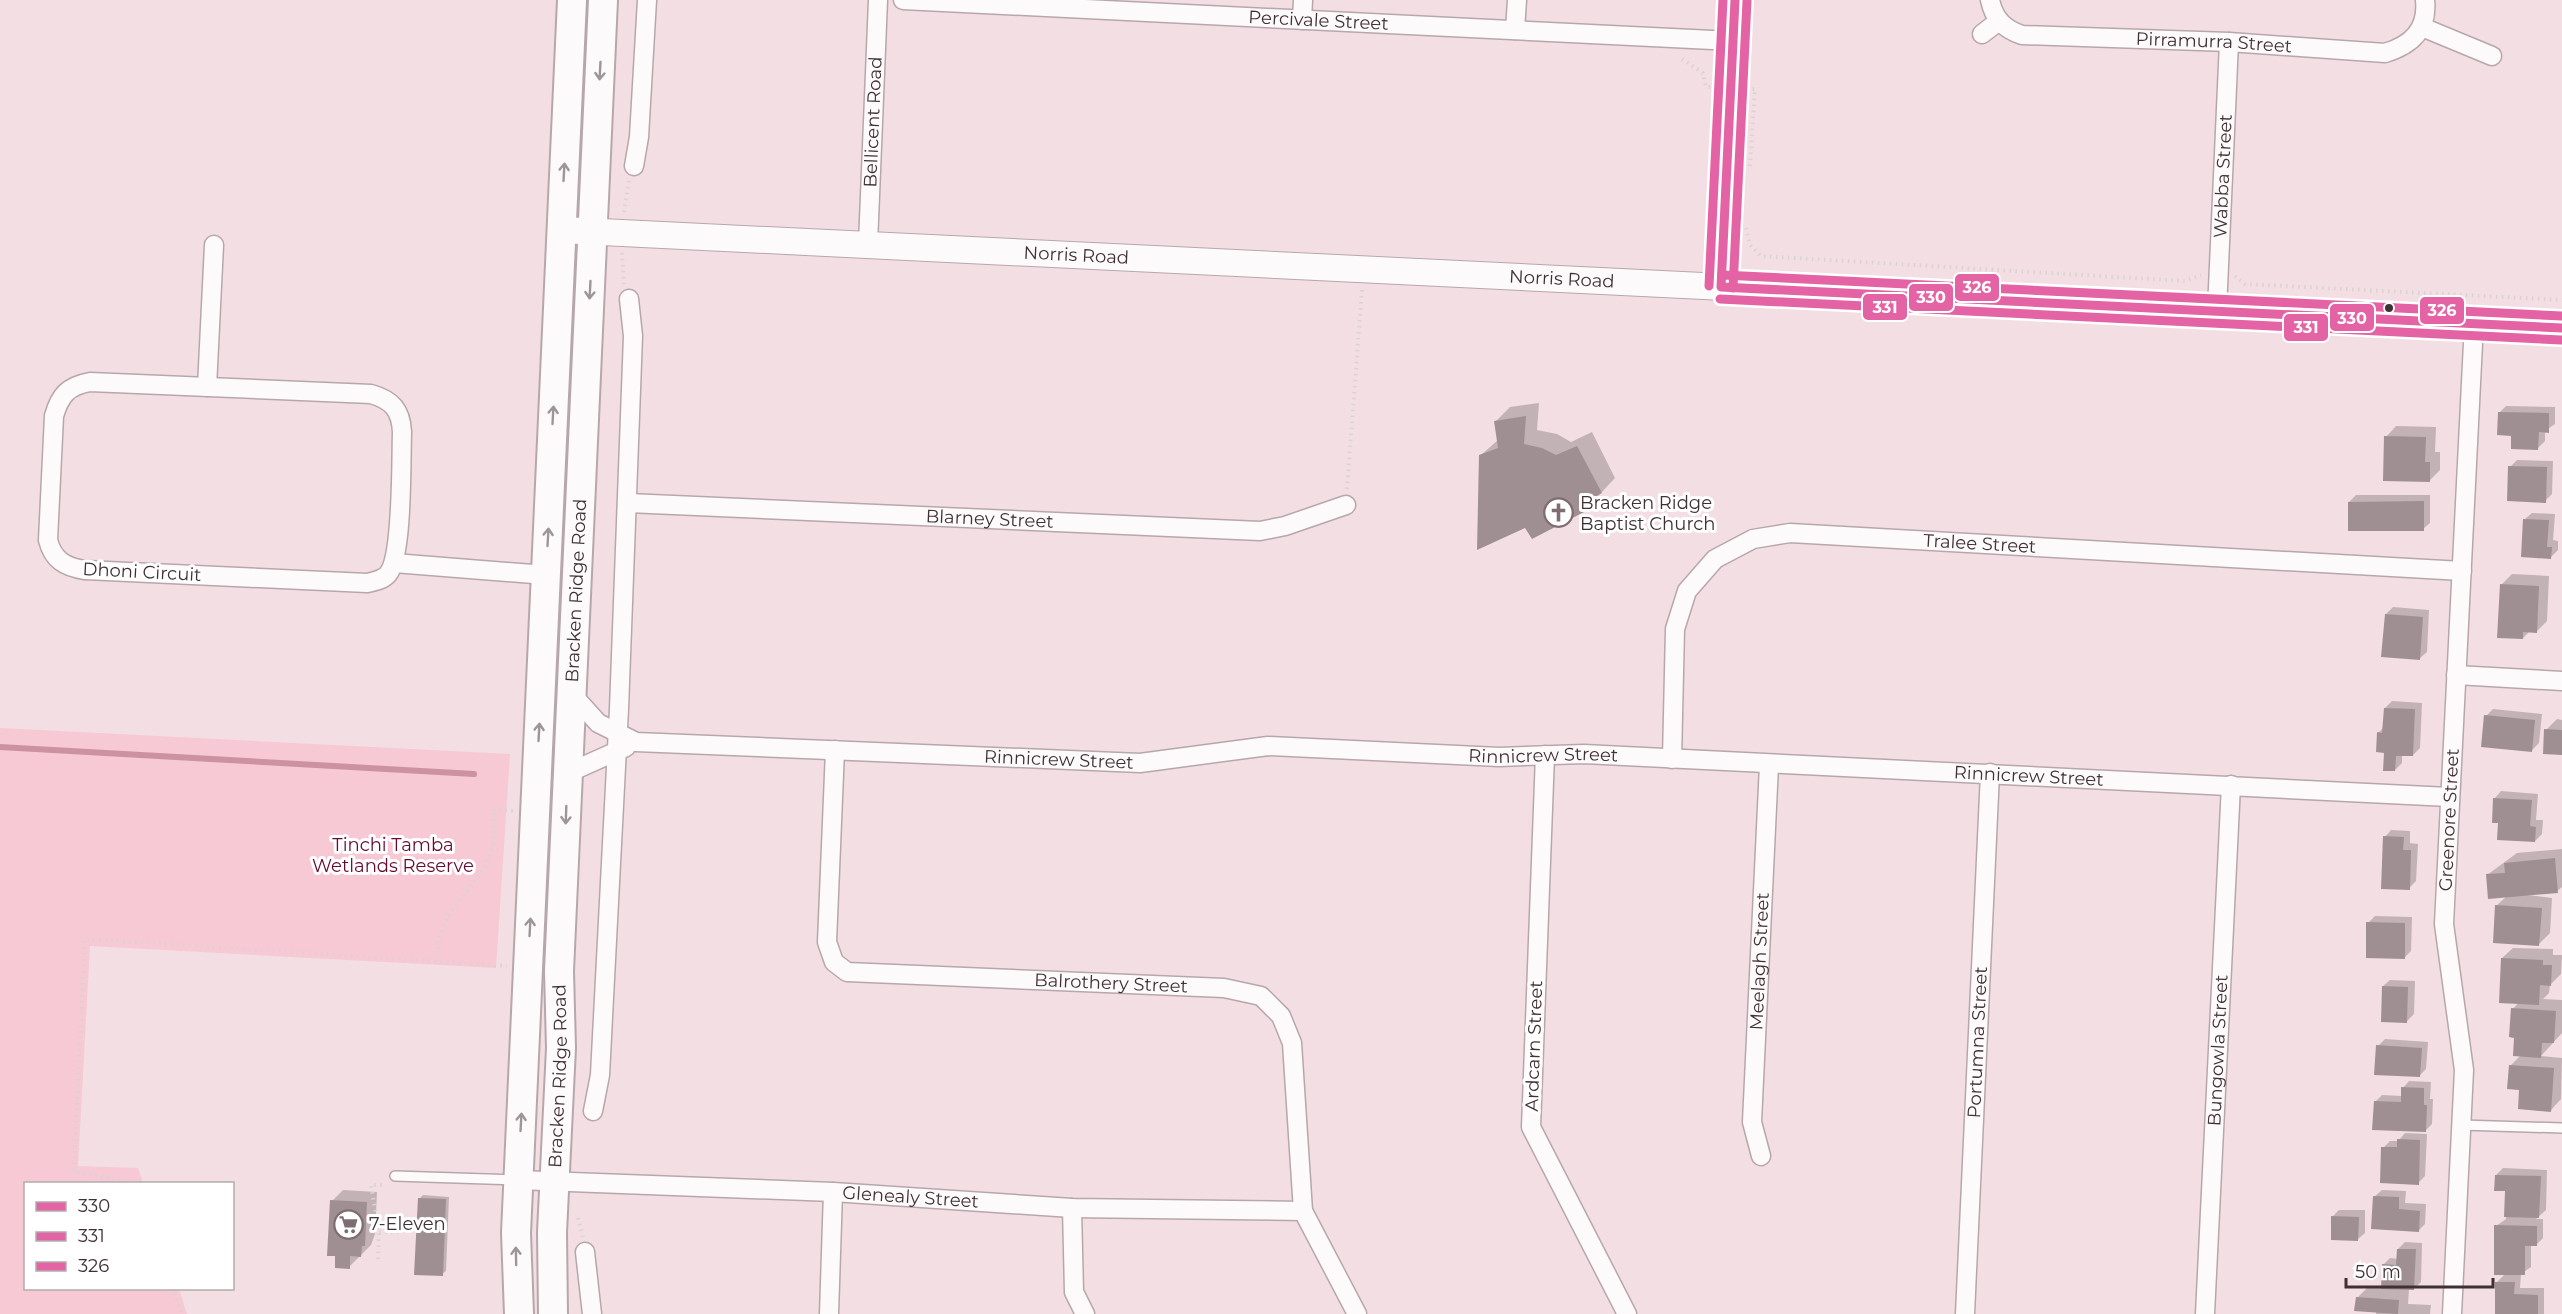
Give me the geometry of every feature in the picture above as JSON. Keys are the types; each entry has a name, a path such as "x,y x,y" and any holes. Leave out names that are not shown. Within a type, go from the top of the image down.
{"main road":[{"name":"Bracken Ridge Road","path":"519,1314 516,1233 518,1180 572,0"},
{"name":"Bracken Ridge Road","path":"553,1314 554,1181 561,1048 559,970 603,0"},
{"name":"Norris Road","path":"561,230 2562,328"}],"street":[{"path":"632,174 639,137 647,0"},
{"name":"Bellicent Road","path":"868,244 878,0"},
{"name":"Percivale Street","path":"903,0 1090,4 1302,20 1733,41"},
{"path":"1302,20 1303,0"},
{"path":"1515,30 1516,0"},
{"path":"1721,287 1735,0"},
{"path":"1982,34 1999,21 1990,0"},
{"path":"2425,0 2426,12 2422,27 2492,56"},
{"name":"Pirramurra Street","path":"1999,21 2007,30 2022,35 2229,42 2385,52 2398,49 2414,39 2422,27"},
{"name":"Wabba Street","path":"2217,310 2229,42"},
{"path":"207,387 214,245"},
{"name":"Bracken Ridge Road","path":"593,1111 600,1075 628,503 633,336 626,290"},
{"name":"Greenore Street","path":"2452,1314 2464,1070 2444,924 2474,323"},
{"name":"Dhoni Circuit","path":"90,382 207,387 371,394 386,399 396,407 402,418 402,432 394,563 388,573 380,580 368,583 85,570 64,565 51,550 48,540 54,416 58,401 77,385 90,382"},
{"name":"Blarney Street","path":"628,503 1260,531 1285,526 1346,505"},
{"name":"Tralee Street","path":"1672,759 1675,629 1687,591 1715,559 1753,539 1790,533 2462,571"},
{"path":"394,563 546,575"},
{"path":"2456,675 2562,681"},
{"name":"Rinnicrew Street","path":"571,693 598,723 636,742 1140,763 1268,746 1498,757 1584,754 1769,765 1990,773 2449,797"},
{"path":"568,773 636,742"},
{"name":"Balrothery Street","path":"835,750 827,942 834,962 847,972 866,975 1224,988 1261,996 1281,1016 1292,1043 1303,1211 1357,1314"},
{"name":"Ardcarn Street","path":"1545,755 1531,1127 1627,1314"},
{"name":"Meelagh Street","path":"1761,1156 1752,1122 1769,765"},
{"name":"Portumna Street","path":"1965,1314 1990,773"},
{"name":"Bungowla Street","path":"2205,1314 2231,785"},
{"name":"Glenealy Street","path":"518,1180 833,1192 1072,1208 1303,1211"},
{"path":"829,1314 833,1192"},
{"path":"1072,1208 1074,1292 1085,1314"},
{"path":"584,1245 592,1314"}],"lane":[{"path":"2462,1125 2562,1128"},
{"path":"395,1176 518,1180"}],"path":[{"path":"1677,57 1695,66 1702,73 1706,87 1711,87"},
{"path":"1750,169 1755,89 1751,88"},
{"path":"625,198 632,174"},
{"path":"1746,226 1749,244 1761,256 2185,281 2205,274"},
{"path":"621,262 626,290"},
{"path":"2231,276 2238,277 2245,284 2562,300"},
{"path":"1346,505 1362,290"},
{"path":"436,961 438,942 447,918 485,867 493,844 493,809 520,812"},
{"path":"123,1182 74,1171 85,939 512,966"},
{"path":"378,1258 379,1232 370,1185 392,1185 392,1190"},
{"path":"576,1211 584,1245"},
{"path":"379,1232 400,1232"},
{"path":"173,1290 182,1314"}],"green space":[{"name":"Tinchi Tamba Wetlands Reserve","path":"0,728 510,754 496,968 90,946 78,1166 138,1168 143,1182 24,1182 24,1290 179,1290 187,1314 0,1314"}],"building":[{"path":"2498,412 2549,413 2549,433 2539,432 2538,450 2511,449 2511,436 2497,435"},
{"path":"1526,416 1524,444 1542,448 1556,455 1577,446 1602,493 1581,504 1586,511 1532,539 1525,528 1477,550 1479,455 1498,448 1494,421"},
{"path":"2384,436 2426,437 2425,462 2430,462 2430,482 2383,481"},
{"path":"2508,466 2547,467 2546,503 2507,501"},
{"path":"2424,501 2424,531 2348,531 2348,502"},
{"path":"2523,519 2549,520 2547,547 2552,547 2551,559 2521,557"},
{"path":"2500,584 2539,586 2537,633 2523,632 2523,639 2497,638"},
{"path":"2385,614 2423,617 2420,660 2381,657"},
{"path":"2384,708 2415,709 2413,756 2396,756 2395,771 2383,771 2384,753 2376,752 2377,732 2382,733"},
{"path":"2484,715 2535,720 2532,752 2481,747"},
{"path":"2544,729 2562,730 2562,755 2543,754"},
{"path":"2493,798 2532,800 2530,826 2536,827 2535,842 2497,840 2498,823 2492,823"},
{"path":"2383,836 2404,837 2403,850 2411,850 2410,890 2381,889"},
{"path":"2555,858 2558,893 2488,899 2486,874 2505,873 2504,863"},
{"path":"2495,905 2542,908 2539,946 2493,943"},
{"path":"2366,922 2405,923 2405,959 2366,958"},
{"path":"2501,958 2543,960 2543,965 2552,965 2551,986 2540,985 2539,1005 2499,1003"},
{"path":"2382,986 2408,987 2407,1023 2381,1022"},
{"path":"2511,1008 2556,1011 2554,1043 2542,1043 2541,1058 2513,1056 2514,1038 2509,1037"},
{"path":"2376,1045 2422,1048 2420,1077 2374,1075"},
{"path":"2509,1065 2554,1068 2551,1112 2518,1109 2519,1090 2507,1089"},
{"path":"2401,1087 2424,1088 2424,1105 2427,1105 2426,1132 2372,1130 2374,1101 2401,1102"},
{"path":"2397,1139 2420,1140 2419,1185 2380,1183 2381,1147 2397,1147"},
{"path":"2495,1175 2541,1176 2539,1218 2504,1217 2505,1191 2494,1191"},
{"path":"2373,1196 2399,1197 2399,1209 2420,1211 2419,1232 2371,1229"},
{"path":"418,1198 446,1199 443,1276 414,1275"},
{"name":"7-Eleven","path":"330,1200 367,1202 365,1246 362,1246 361,1257 350,1256 350,1269 335,1268 335,1256 327,1256"},
{"path":"2331,1216 2359,1217 2358,1241 2331,1240"},
{"path":"2494,1225 2537,1226 2537,1246 2525,1246 2525,1275 2494,1275"},
{"path":"2397,1249 2416,1249 2414,1290 2381,1289 2382,1264 2396,1265"},
{"path":"2495,1282 2515,1282 2514,1294 2538,1295 2538,1314 2495,1314"},
{"path":"2356,1297 2399,1300 2398,1314 2354,1311"}],"waterway":[{"path":"0,747 474,774"}],"transit line":[{"name":"326","path":"1709,286 1723,0"},
{"name":"330","path":"1721,287 1735,0"},
{"name":"331","path":"1733,288 1747,1"},
{"name":"326","path":"1722,275 2562,316"},
{"name":"330","path":"1721,287 2562,328"},
{"name":"331","path":"1720,299 2561,340"}],"place":[{"name":"Bracken Ridge Baptist Church","path":"1559,513"},
{"name":"7-Eleven","path":"348,1224"}]}
